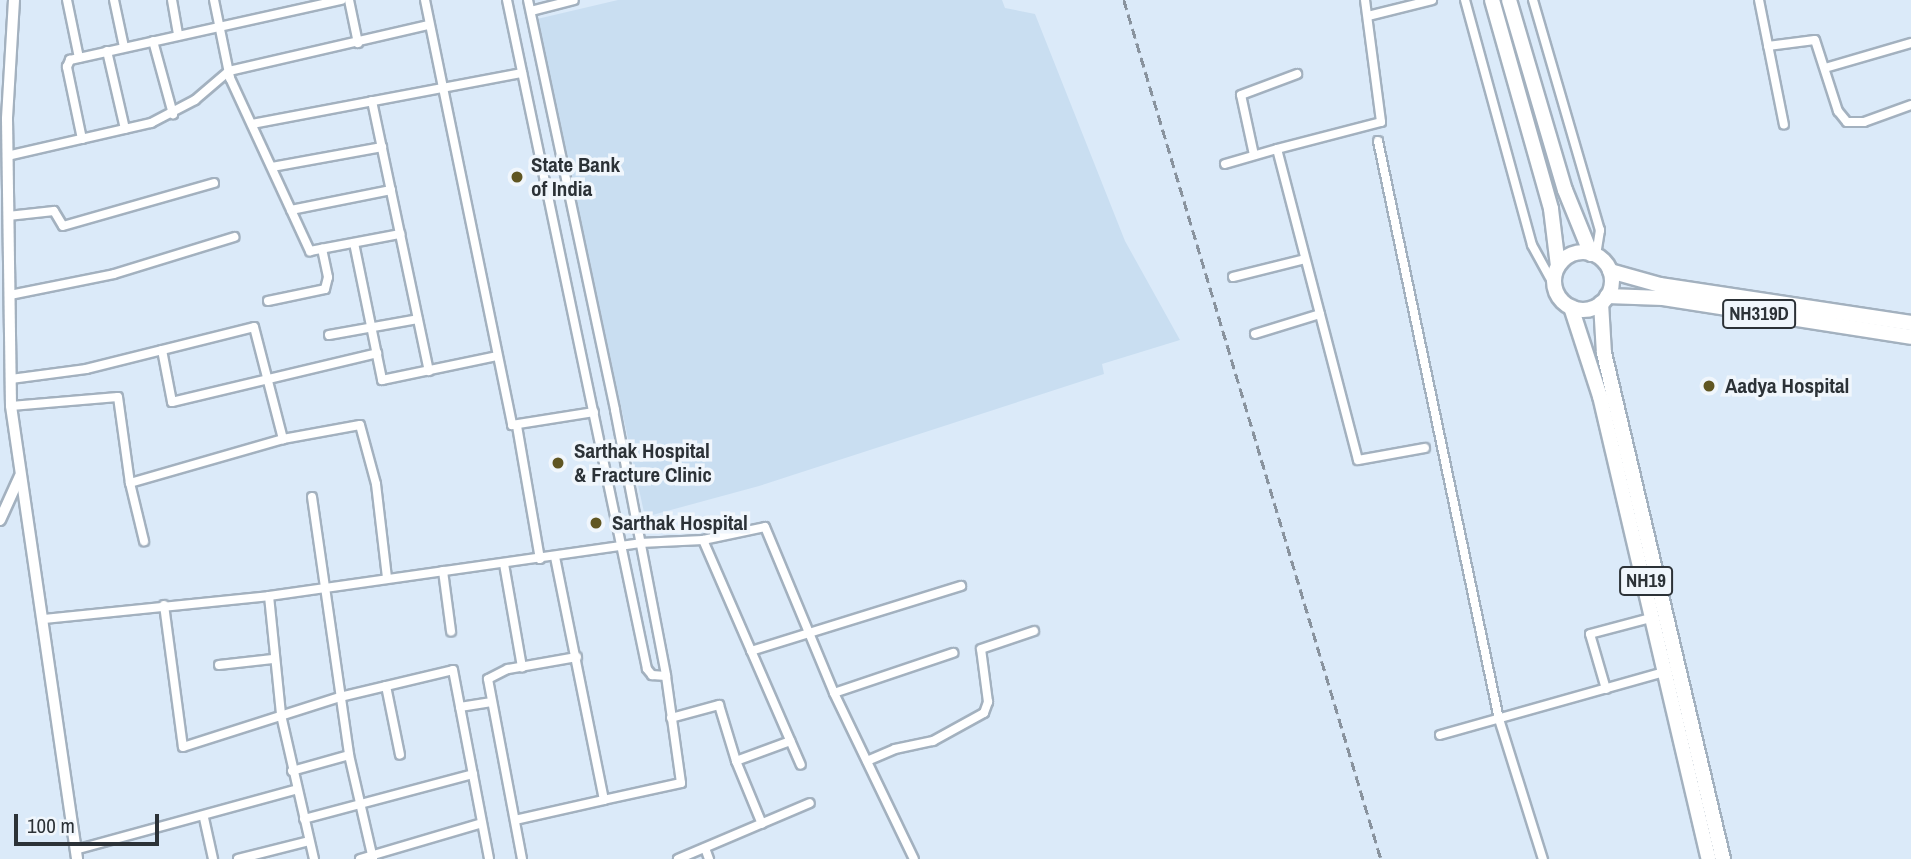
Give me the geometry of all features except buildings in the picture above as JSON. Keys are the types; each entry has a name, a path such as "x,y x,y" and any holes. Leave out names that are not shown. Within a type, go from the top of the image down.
{"highway":[{"path":"1492,0 1551,209 1558,266 1555,286"},
{"path":"1509,0 1565,190 1594,254 1610,271"},
{"path":"1558,266 1575,253 1594,254"},
{"name":"NH19","path":"1610,271 1604,300 1604,353 1723,859"},
{"name":"NH319D","path":"1610,271 1660,285 1911,323"},
{"name":"NH19","path":"1555,286 1571,307 1600,396 1655,617 1709,859"},
{"name":"NH319D","path":"1604,300 1662,298 1911,337"},
{"path":"1571,307 1586,310 1604,300"}],"street":[{"path":"14,0 6,49 3,137 7,156 5,283 10,296 11,406 76,855 295,790"},
{"path":"67,0 79,58"},
{"path":"114,0 124,47"},
{"path":"172,0 178,35"},
{"path":"214,0 229,71 310,251 400,234"},
{"path":"82,139 67,65 79,58 341,0"},
{"path":"349,0 358,43"},
{"path":"425,0 512,425 594,412"},
{"path":"507,0 647,669 652,675 666,676"},
{"path":"515,820 681,783 666,676 528,0"},
{"path":"531,11 544,4 574,0"},
{"path":"1225,163 1381,122 1364,0"},
{"path":"1368,16 1432,0"},
{"path":"1465,0 1532,246 1555,286"},
{"path":"1533,0 1600,230 1594,254"},
{"path":"1759,0 1784,125"},
{"path":"7,156 125,129 173,114 229,71 429,25"},
{"path":"1768,46 1813,38 1838,111 1847,122 1864,122 1911,105"},
{"path":"152,41 173,114"},
{"path":"1825,68 1911,43"},
{"path":"107,51 125,129"},
{"path":"251,124 522,73"},
{"path":"1254,155 1241,95 1297,74"},
{"path":"372,101 429,371"},
{"path":"1378,141 1499,719 1543,859"},
{"path":"272,167 382,147"},
{"path":"1277,149 1358,460 1425,448"},
{"path":"8,216 51,210 63,226 214,183"},
{"path":"291,209 391,190"},
{"path":"10,296 114,274 234,237"},
{"path":"354,243 382,380 497,356"},
{"path":"268,301 325,289 328,277 322,249"},
{"path":"1233,277 1306,259"},
{"path":"1255,334 1320,314"},
{"path":"329,335 418,319"},
{"path":"11,379 86,369 254,327 283,439"},
{"path":"162,350 172,402 268,376 377,354"},
{"path":"11,406 118,397 130,483 144,541"},
{"path":"130,483 283,439 360,425 376,484 387,578"},
{"path":"517,426 540,559"},
{"path":"0,520 20,476"},
{"path":"312,497 349,755 358,805 372,857"},
{"path":"43,619 269,596 640,543 703,540 765,527 834,693 914,859"},
{"path":"703,540 801,765"},
{"path":"555,557 604,800"},
{"path":"504,564 522,667"},
{"path":"443,571 451,631"},
{"path":"751,651 961,586"},
{"path":"269,596 273,659 281,715 295,790 314,859"},
{"path":"164,605 183,747 340,697 453,670 489,859"},
{"path":"1606,688 1590,634 1655,617"},
{"path":"867,761 895,749 933,741 984,713 988,702 981,649 1034,631"},
{"path":"834,693 953,653"},
{"path":"523,859 492,702 490,676 577,657"},
{"path":"219,665 273,659"},
{"path":"1440,735 1667,671"},
{"path":"386,686 400,755"},
{"path":"460,707 492,702"},
{"path":"671,718 719,705 736,761 762,824"},
{"path":"736,761 790,741"},
{"path":"292,771 349,755"},
{"path":"303,818 473,774"},
{"path":"678,859 810,803"},
{"path":"204,818 213,859"},
{"path":"360,859 482,823"},
{"path":"238,859 309,841"},
{"path":"705,848 709,859"}],"shaded area":[{"path":"618,0 1002,0 1005,8 1035,14 1125,241 1180,340 1102,364 1104,374 759,486 645,517 537,19"}],"railway":[{"path":"1124,0 1381,859"}],"place":[{"name":"State Bank of India","path":"517,177"},
{"name":"Aadya Hospital","path":"1709,386"},
{"name":"Sarthak Hospital & Fracture Clinic","path":"558,463"},
{"name":"Sarthak Hospital","path":"596,523"}]}
